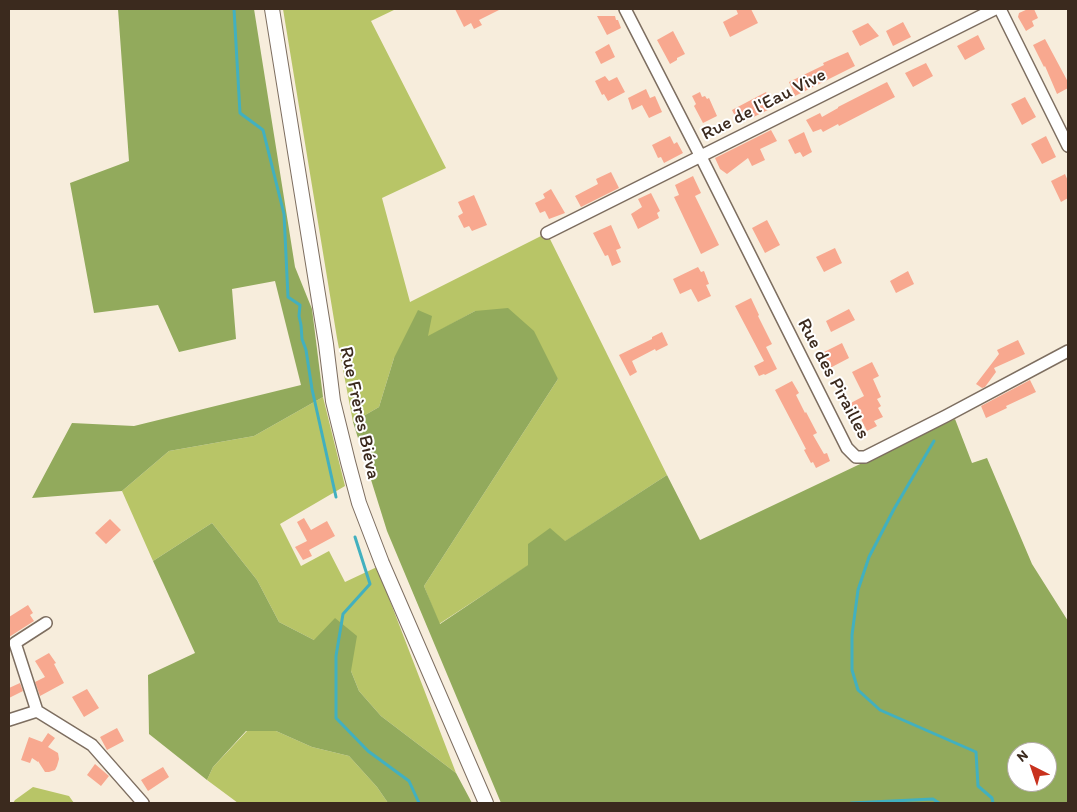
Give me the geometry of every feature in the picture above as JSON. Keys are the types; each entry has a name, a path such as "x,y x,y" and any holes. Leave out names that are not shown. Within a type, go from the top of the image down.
{"street":[{"name":"Rue Frères Biéva","path":"272,9 334,400 350,470 359,503 382,563 486,803"},
{"path":"625,9 700,156"},
{"name":"Rue de l'Eau Vive","path":"547,233 995,9"},
{"path":"1000,9 1068,146"},
{"name":"Rue des Pirailles","path":"700,156 848,448 856,457 864,457 946,416 1068,351"},
{"path":"46,623 15,643 37,711 92,746 143,803"},
{"path":"9,720 37,711"}],"green space":[{"path":"118,9 254,9 295,267 312,309 323,397 254,436 169,451 122,491 32,498 72,423 134,426 301,385 275,281 232,289 236,339 179,352 158,305 94,313 70,183 129,161"},
{"path":"283,9 396,9 371,21 446,168 382,198 410,302 547,233 667,475 564,542 550,529 529,565 439,624 424,586 558,379 475,311 394,358 379,407 353,422 337,338"},
{"path":"508,308 534,331 558,379 424,586 440,624 528,565 528,544 550,528 565,541 667,475 700,540 955,419 972,463 987,458 1032,564 1068,621 1068,803 501,803 387,531 353,422 379,407 394,358 418,310 432,316 428,336 475,311"},
{"path":"323,397 345,486 280,524 301,566 329,551 345,582 377,567 456,773 381,716 359,691 351,671 314,640 279,622 257,580 212,523 153,561 122,491 169,451 254,436"},
{"path":"212,523 257,580 279,622 314,640 335,618 357,636 351,671 359,691 381,716 456,773 472,803 388,803 377,787 349,756 312,747 276,731 246,731 213,767 207,780 149,734 148,675 195,653 153,561"},
{"path":"247,731 276,731 312,747 349,756 377,787 388,803 238,803 207,780 213,767"},
{"path":"33,787 69,796 74,803 13,803"}],"building":[{"path":"455,9 501,9 479,20 482,25 474,29 471,23 464,27"},
{"path":"736,9 751,9 758,23 730,37 723,22 738,14"},
{"path":"1028,9 1034,9 1038,18 1032,21 1034,26 1026,31 1018,17 1019,13"},
{"path":"597,16 615,16 621,28 607,35"},
{"path":"903,22 911,37 893,46 886,31"},
{"path":"868,23 879,36 860,46 852,31"},
{"path":"673,31 685,54 670,64 657,40"},
{"path":"978,35 985,49 965,60 957,46"},
{"path":"1045,39 1068,82 1068,88 1057,94 1045,66 1033,45"},
{"path":"609,44 615,57 601,64 595,52"},
{"path":"848,52 855,66 795,96 789,82 824,65 823,63"},
{"path":"926,63 933,76 913,87 905,73"},
{"path":"605,76 609,81 617,77 625,92 608,101 604,94 602,95 595,81"},
{"path":"887,82 895,97 839,126 838,124 823,132 821,129 813,132 806,120 820,113 822,117"},
{"path":"646,89 650,98 655,96 662,112 649,118 642,105 632,110 628,98"},
{"path":"700,92 702,97 709,98 717,116 703,123 694,106 696,104 692,96"},
{"path":"766,92 774,107 739,124 732,110"},
{"path":"1025,97 1036,117 1022,125 1011,104"},
{"path":"771,130 777,141 760,149 765,160 752,166 748,158 727,174 720,169 715,158"},
{"path":"804,132 812,152 803,157 800,152 795,154 788,140"},
{"path":"670,136 674,144 677,142 683,153 664,163 661,157 658,158 652,145"},
{"path":"1046,136 1056,157 1042,164 1031,144"},
{"path":"611,172 619,188 581,207 575,196 598,184 596,179"},
{"path":"1065,174 1068,181 1068,198 1061,202 1051,181"},
{"path":"693,176 701,193 695,196 719,245 701,254 674,197 679,195 675,185"},
{"path":"551,189 565,213 549,219 545,211 540,213 535,203 545,198 543,194"},
{"path":"651,193 660,211 657,213 659,218 638,229 631,214 642,207 638,199"},
{"path":"474,195 487,225 472,231 469,226 464,228 458,216 463,213 458,202"},
{"path":"767,220 780,245 765,253 752,228"},
{"path":"611,225 621,248 616,250 621,262 612,266 608,255 605,256 593,233"},
{"path":"835,248 842,263 824,272 816,257"},
{"path":"698,267 701,272 704,271 709,284 706,285 711,296 698,302 691,289 680,294 673,279"},
{"path":"908,271 914,284 896,293 890,281"},
{"path":"751,298 772,344 766,347 777,369 759,376 754,366 764,361 735,306"},
{"path":"849,309 855,320 831,332 826,321"},
{"path":"662,332 668,345 656,351 655,349 632,361 637,372 630,376 619,355"},
{"path":"1018,340 1025,354 994,368 996,372 985,387 982,388 976,384 999,354 997,350"},
{"path":"842,343 849,358 830,368 822,353"},
{"path":"872,362 879,376 873,379 881,397 877,399 881,406 878,408 883,417 874,421 877,426 867,431 860,417 856,419 849,404 864,396 852,372"},
{"path":"1030,380 1036,392 986,418 981,406"},
{"path":"792,381 799,393 796,395 817,433 813,435 824,454 827,453 830,461 816,468 804,450 806,449 775,390"},
{"path":"304,518 311,530 327,521 335,536 309,550 312,556 303,560 295,547 307,541 297,522"},
{"path":"110,519 121,530 106,544 95,533"},
{"path":"28,605 33,613 30,615 34,621 9,637 9,617"},
{"path":"49,653 56,663 54,664 64,683 40,696 35,682 45,677 35,661"},
{"path":"20,683 23,691 9,698 9,688"},
{"path":"87,689 99,708 84,717 72,697"},
{"path":"117,728 124,741 107,750 100,737"},
{"path":"48,733 55,738 48,747 58,753 59,759 55,770 45,772 38,761 32,758 30,763 21,760 29,737 42,742"},
{"path":"95,764 109,776 101,786 87,775"},
{"path":"163,767 169,777 148,791 141,780"}],"waterway":[{"path":"234,9 240,113 263,130 284,214 288,297 300,305 299,316 302,339 306,350 312,389 336,497"},
{"path":"934,441 894,509 869,557 858,590 852,635 852,670 858,690 880,710 976,752 978,786 992,798 993,803"},
{"path":"355,537 370,584 343,614 336,656 336,718 368,751 409,781 419,803"},
{"path":"851,803 933,799 939,803"}]}
